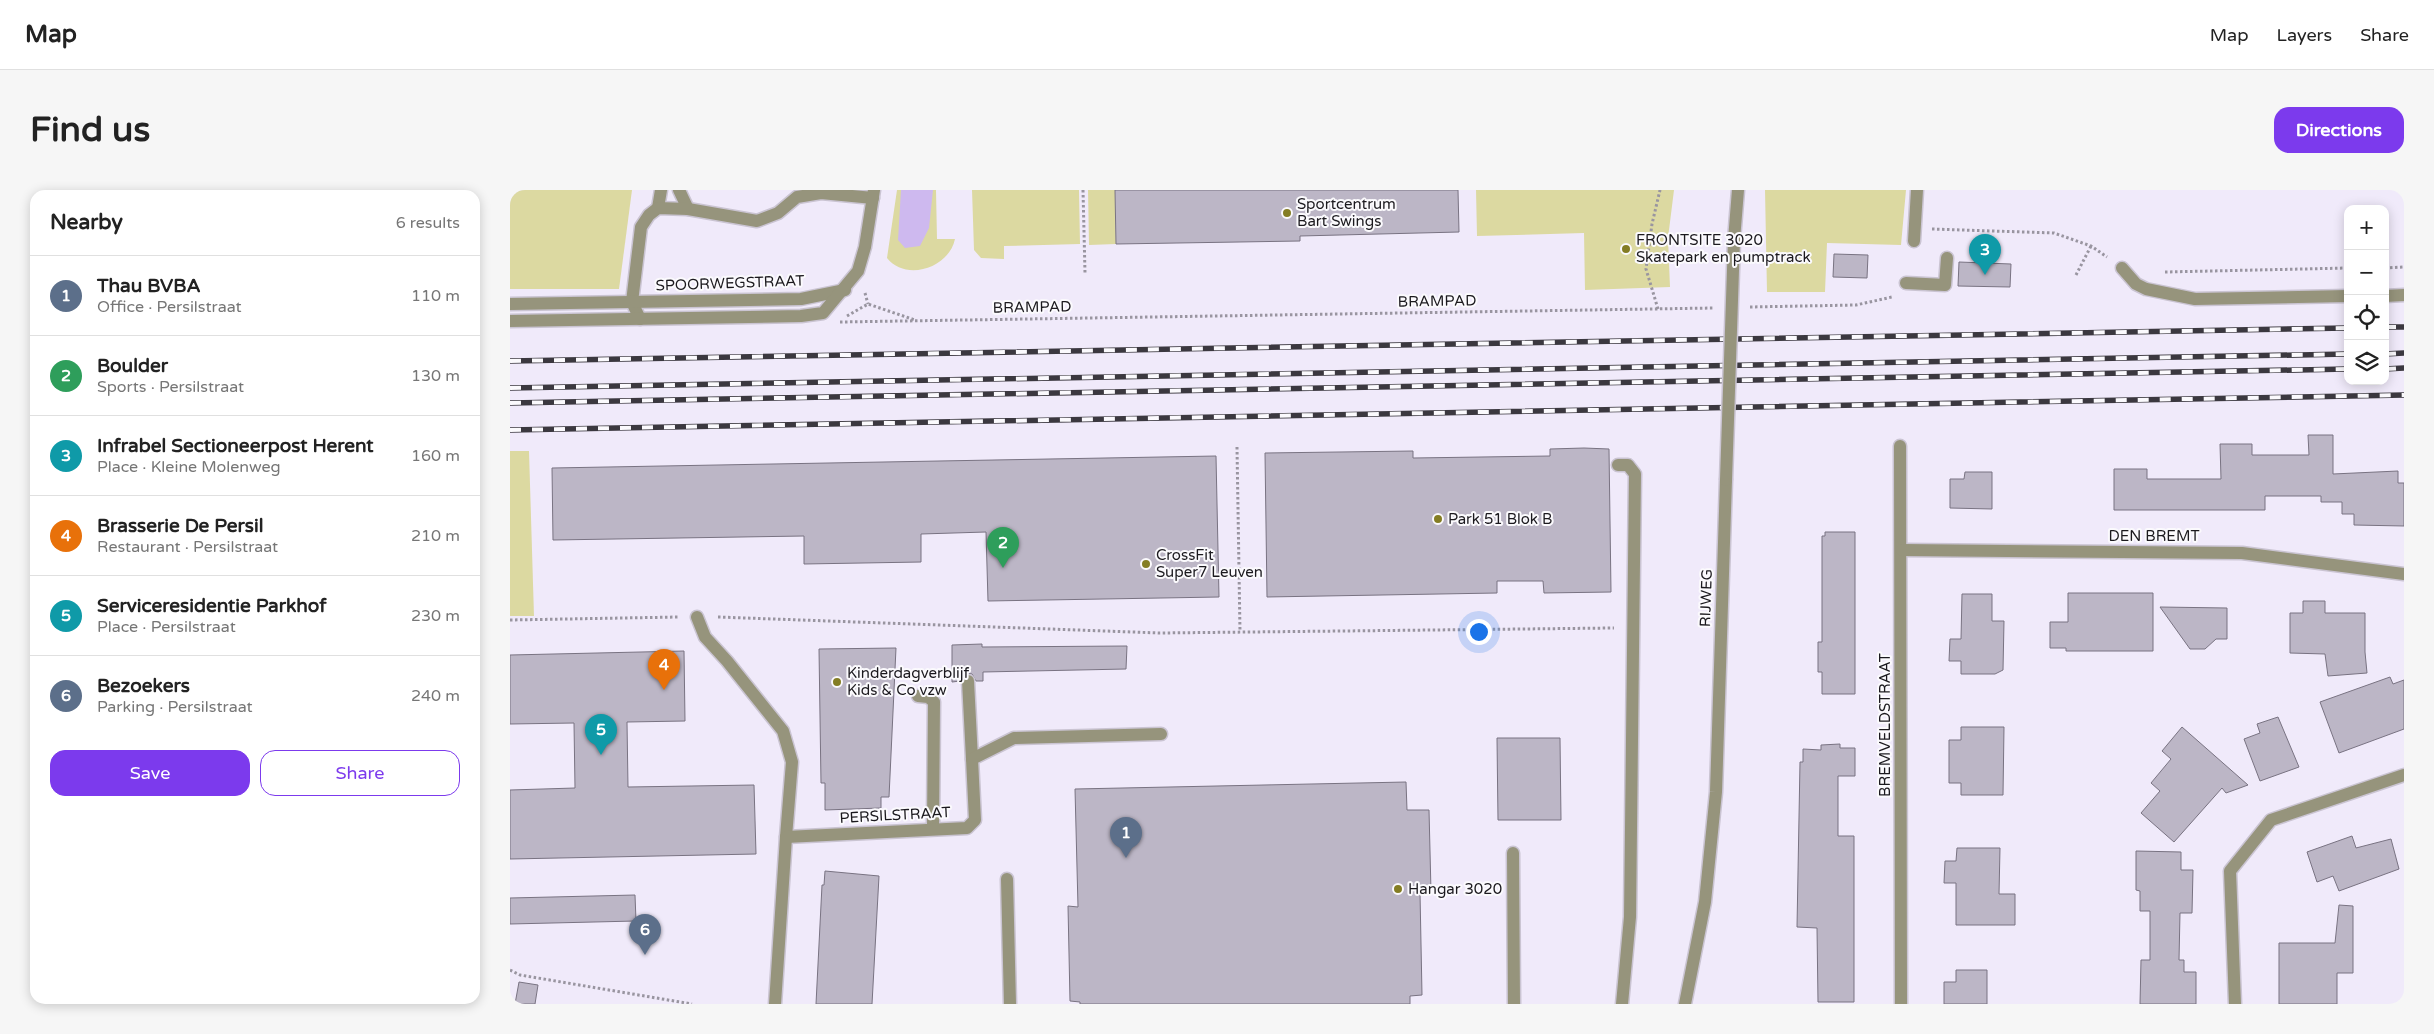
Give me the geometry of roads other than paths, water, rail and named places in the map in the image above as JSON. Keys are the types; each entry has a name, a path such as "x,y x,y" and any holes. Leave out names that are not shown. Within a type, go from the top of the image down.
{"street":[{"path":"658,208 661,190"},
{"path":"679,190 688,209"},
{"name":"RIJWEG","path":"1685,1004 1705,902 1716,792 1734,240 1738,190"},
{"path":"1914,242 1917,190"},
{"path":"510,321 640,319 809,315 823,313 845,290 858,272 865,247 873,194 821,193 797,197 778,213 757,221 688,209 658,208 649,215 641,228 632,302 640,319"},
{"path":"1906,283 1946,285 1947,258"},
{"path":"2122,268 2136,284 2146,289 2195,299 2344,296"},
{"name":"SPOORWEGSTRAAT","path":"510,304 801,299 845,290"},
{"path":"2389,296 2404,296"},
{"name":"BREMVELDSTRAAT","path":"1900,446 1902,550 1901,1004"},
{"path":"1618,465 1628,465 1635,474 1630,917 1622,1004"},
{"name":"DEN BREMT","path":"1902,550 2242,553 2404,574"},
{"path":"697,617 705,637 727,661 783,731 792,762 775,1004"},
{"name":"PERSILSTRAAT","path":"786,837 967,828 974,820 968,681"},
{"path":"918,696 928,696 934,702 933,830"},
{"path":"972,759 1014,738 1161,734"},
{"path":"2235,1004 2230,871 2271,820 2404,775"},
{"path":"1513,854 1514,1004"},
{"path":"1007,879 1010,1004"}],"railway":[{"path":"2389,327 2404,327"},
{"path":"510,361 2344,328"},
{"path":"2389,354 2404,353"},
{"path":"510,388 2344,354"},
{"path":"2389,369 2404,368"},
{"path":"510,403 2344,369"},
{"path":"510,430 2404,395"}],"place":[{"name":"Sportcentrum Bart Swings","path":"1287,213"},
{"name":"FRONTSITE 3020 Skatepark en pumptrack","path":"1626,249"},
{"name":"Infrabel Sectioneerpost Herent","path":"1985,275"},
{"name":"Park 51 Blok B","path":"1438,519"},
{"name":"CrossFit Super7 Leuven","path":"1146,564"},
{"name":"Boulder","path":"1003,568"},
{"name":"Kinderdagverblijf Kids & Co vzw","path":"837,682"},
{"name":"Brasserie De Persil","path":"664,690"},
{"name":"Serviceresidentie Parkhof","path":"601,755"},
{"name":"Thau BVBA","path":"1126,858"},
{"name":"Hangar 3020","path":"1398,889"},
{"name":"Bezoekers","path":"645,955"}]}
